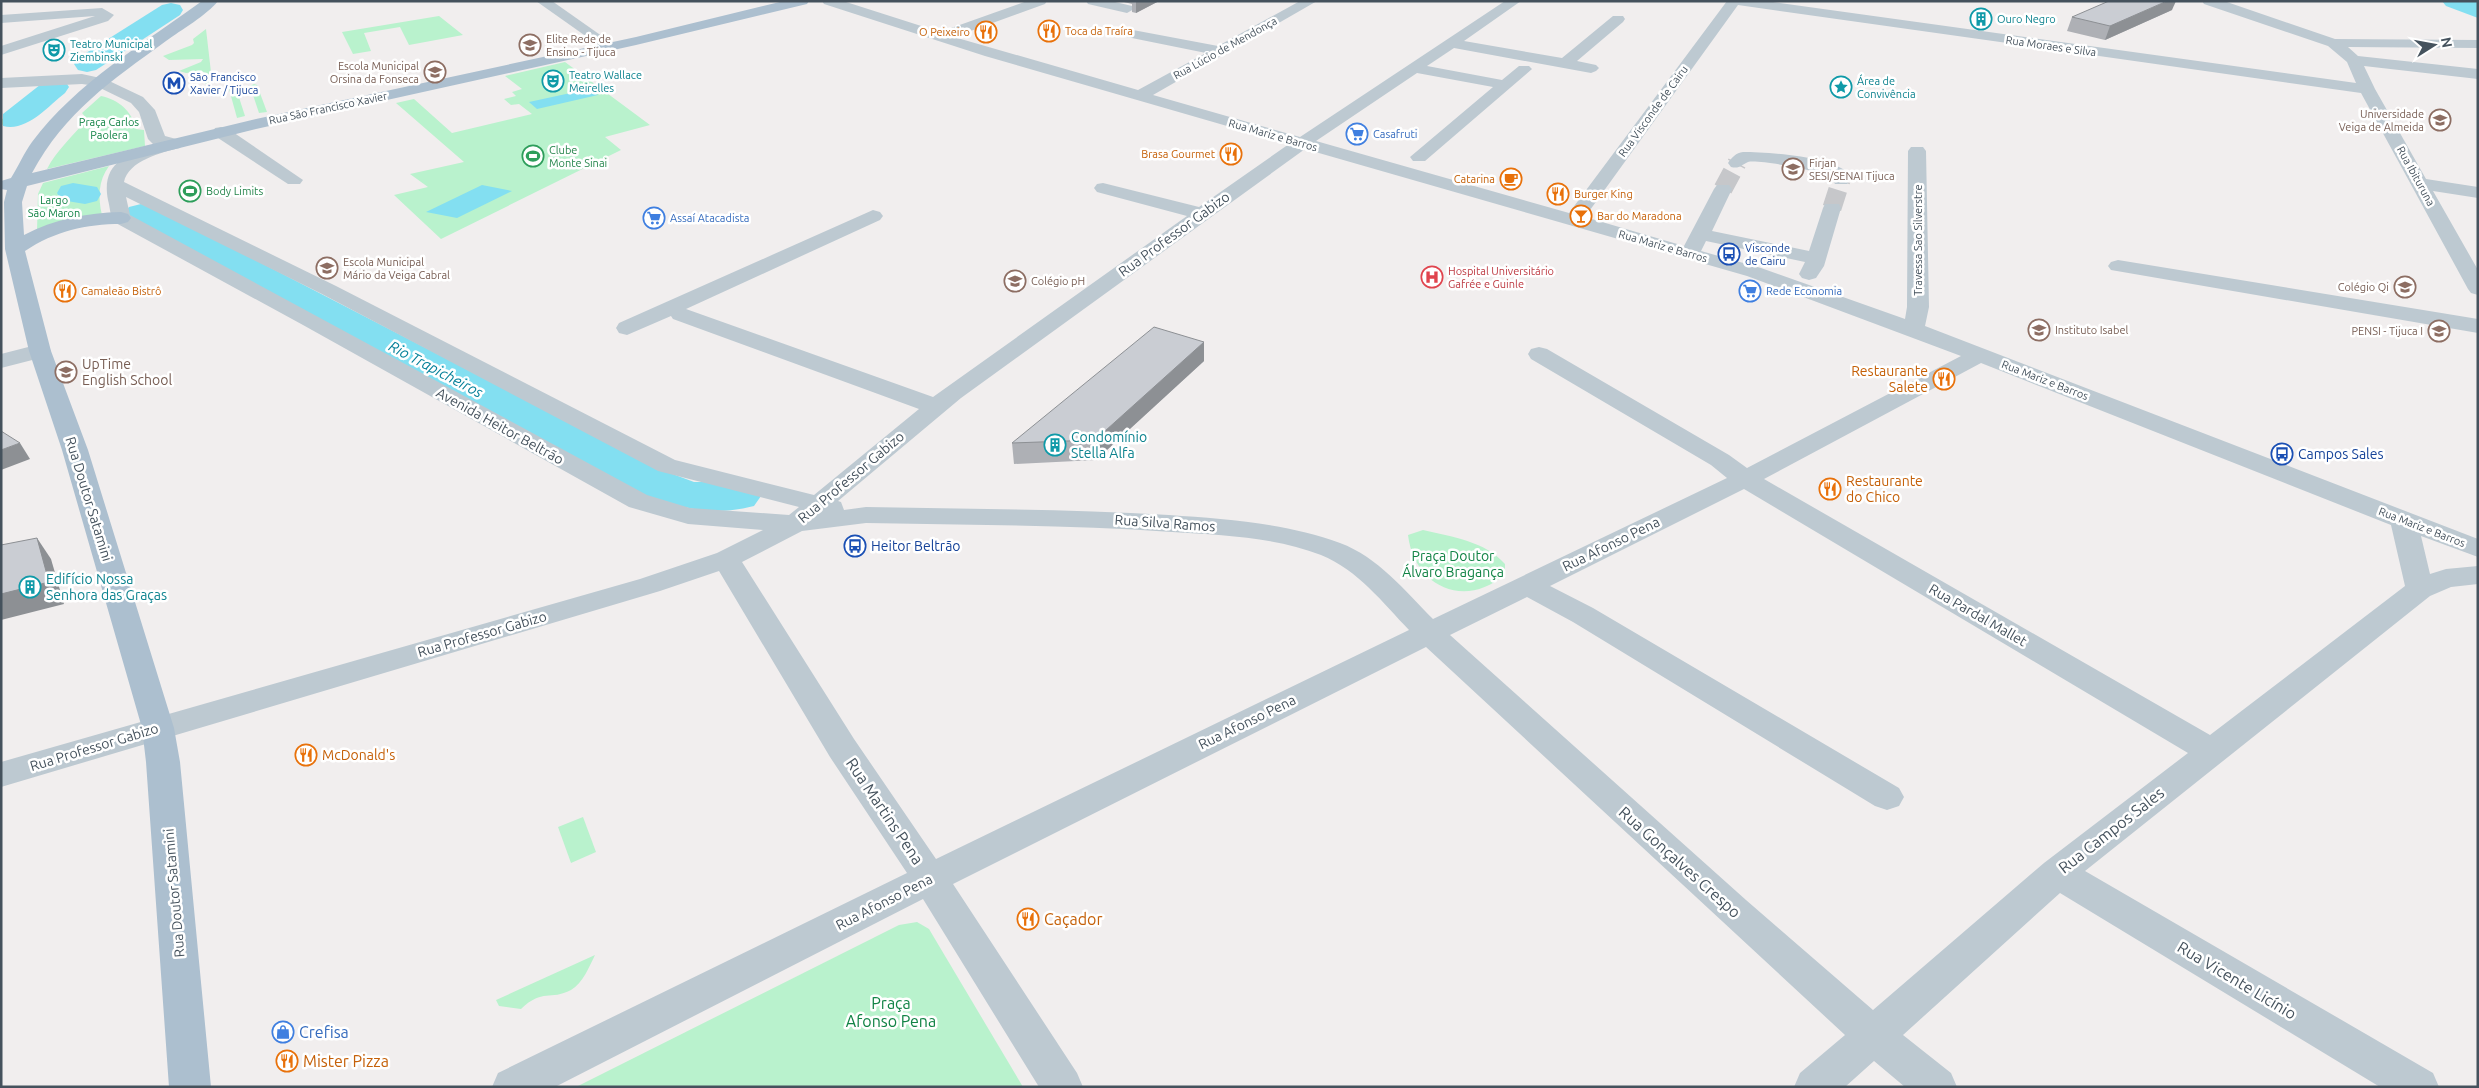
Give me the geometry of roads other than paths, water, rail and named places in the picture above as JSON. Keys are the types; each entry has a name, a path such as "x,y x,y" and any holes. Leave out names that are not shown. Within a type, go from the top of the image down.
{"main road":[{"path":"10,184 63,116 100,82 211,1"},
{"name":"Rua São Francisco Xavier","path":"10,184 221,132 802,1"},
{"name":"Rua Doutor Satamini","path":"10,184 13,202 14,249 39,346 75,450 158,728 163,762 190,1087"},
{"path":"14,249 35,234 60,225 87,219 122,218"}],"street":[{"path":"543,1 609,46"},
{"name":"Rua Mariz e Barros","path":"828,1 940,37 1303,144 1754,272 1913,329 2478,549"},
{"path":"940,37 1040,1"},
{"path":"1094,1 1127,9"},
{"name":"Rua Lúcio de Mendonça","path":"1139,96 1310,1"},
{"name":"Rua Professor Gabizo","path":"1,775 650,585 727,559 795,524 937,407 1202,214 1514,1"},
{"name":"Rua Moraes e Silva","path":"1734,1 1818,7 2367,89"},
{"name":"Rua Visconde de Cairu","path":"1573,220 1734,1"},
{"path":"2209,1 2286,25 2333,43 2478,44"},
{"path":"1,19 91,12 106,13 103,18 1,51"},
{"path":"1566,63 1618,19"},
{"path":"1117,31 1220,51"},
{"path":"1451,43 1591,68"},
{"name":"Rua Ibituruna","path":"2333,43 2354,60 2367,89 2478,289"},
{"path":"2354,60 2478,74"},
{"path":"1,76 69,75 120,67"},
{"path":"1414,68 1505,85"},
{"path":"1419,157 1524,69"},
{"path":"1,83 82,79 100,82 137,100 147,110 156,139 163,143 174,144"},
{"path":"221,132 294,180"},
{"path":"122,218 115,184 116,174 124,165 138,157 174,144"},
{"name":"Travessa Sao Silverstre","path":"1913,329 1918,307 1917,151"},
{"path":"1737,163 1743,157 1750,157 1824,168 1838,171 1843,176 1842,180"},
{"path":"115,184 329,290 633,450 667,466 770,490 818,506"},
{"path":"2420,184 2478,193"},
{"path":"1103,188 1202,214"},
{"path":"1690,254 1723,189"},
{"path":"1801,289 1816,258 1832,208"},
{"path":"627,328 873,216"},
{"name":"Avenida Heitor Beltrão","path":"122,218 638,501 688,516 795,524"},
{"path":"1699,234 1816,258"},
{"path":"2118,266 2478,326"},
{"path":"681,314 937,407"},
{"path":"1,350 39,346"},
{"path":"1,361 39,346"},
{"name":"Rua Pardal Mallet","path":"1539,354 1720,460 1745,479 2211,751"},
{"name":"Rua Afonso Pena","path":"513,1087 930,878 1745,479 1980,355"},
{"name":"Rua Silva Ramos","path":"818,506 866,515"},
{"name":"Rua Silva Ramos","path":"795,524 866,515 1116,520 1220,527 1283,536 1331,549 1353,560 1373,575 1429,634"},
{"path":"2403,519 2420,589"},
{"name":"Rua Martins Pena","path":"727,559 735,576 842,748 930,878 1062,1087"},
{"name":"Rua Campos Sales","path":"1815,1087 2057,873 2420,589 2446,578 2478,575"},
{"path":"1526,585 1583,616 1887,797"},
{"name":"Rua Gonçalves Crespo","path":"1429,634 1874,1036 1936,1087"},
{"name":"Rua Vicente Licínio","path":"2057,873 2418,1087"}],"water":[{"path":"589,89 598,95 537,109 529,102"},
{"path":"482,185 512,191 457,218 426,212"}],"waterway":[{"path":"2454,1 2478,11"},
{"name":"Rio Trapicheiros","path":"87,64 171,10"},
{"name":"Rio Trapicheiros","path":"13,120 55,87"},
{"name":"Rio Trapicheiros","path":"73,193 85,194"},
{"name":"Rio Trapicheiros","path":"141,214 646,480 689,496 738,496"}],"tunnel":[{"path":"1723,189 1737,163"},
{"path":"1832,208 1841,180"}],"place":[{"name":"Ouro Negro","path":"1981,19"},
{"name":"Toca da Traíra","path":"1049,31"},
{"name":"O Peixeiro","path":"986,32"},
{"name":"Elite Rede de Ensino - Tijuca","path":"530,45"},
{"name":"Teatro Municipal Ziembinski","path":"54,50"},
{"name":"Escola Municipal Orsina da Fonseca","path":"435,72"},
{"name":"Teatro Wallace Meirelles","path":"553,81"},
{"name":"São Francisco Xavier / Tijuca","path":"174,83"},
{"name":"Área de Convivência","path":"1841,87"},
{"name":"Universidade Veiga de Almeida","path":"2440,120"},
{"name":"Casafruti","path":"1357,134"},
{"name":"Brasa Gourmet","path":"1231,154"},
{"name":"Clube Monte Sinai","path":"533,156"},
{"name":"Firjan SESI/SENAI Tijuca","path":"1793,169"},
{"name":"Catarina","path":"1511,179"},
{"name":"Body Limits","path":"190,191"},
{"name":"Burger King","path":"1558,194"},
{"name":"Bar do Maradona","path":"1581,216"},
{"name":"Assaí Atacadista","path":"654,218"},
{"name":"Visconde de Cairu","path":"1729,254"},
{"name":"Escola Municipal Mário da Veiga Cabral","path":"327,268"},
{"name":"Hospital Universitário Gafrée e Guinle","path":"1432,277"},
{"name":"Colégio pH","path":"1015,281"},
{"name":"Colégio Qi","path":"2405,287"},
{"name":"Camaleão Bistrô","path":"65,291"},
{"name":"Rede Economia","path":"1750,291"},
{"name":"Instituto Isabel","path":"2039,330"},
{"name":"PENSI - Tijuca I","path":"2439,331"},
{"name":"UpTime English School","path":"66,372"},
{"name":"Restaurante Salete","path":"1944,379"},
{"name":"Condomínio Stella Alfa","path":"1055,445"},
{"name":"Campos Sales","path":"2282,454"},
{"name":"Restaurante do Chico","path":"1830,489"},
{"name":"Heitor Beltrão","path":"855,546"},
{"name":"Edifício Nossa Senhora das Graças","path":"30,587"},
{"name":"McDonald's","path":"306,755"},
{"name":"Caçador","path":"1028,919"},
{"name":"Crefisa","path":"283,1032"},
{"name":"Mister Pizza","path":"287,1061"}],"park label":[{"name":"Praça Carlos Paolera","path":"109,128"},
{"name":"Largo São Maron","path":"54,206"},
{"name":"Praça Doutor Álvaro Bragança","path":"1453,564"},
{"name":"Praça Afonso Pena","path":"891,1012"}]}
